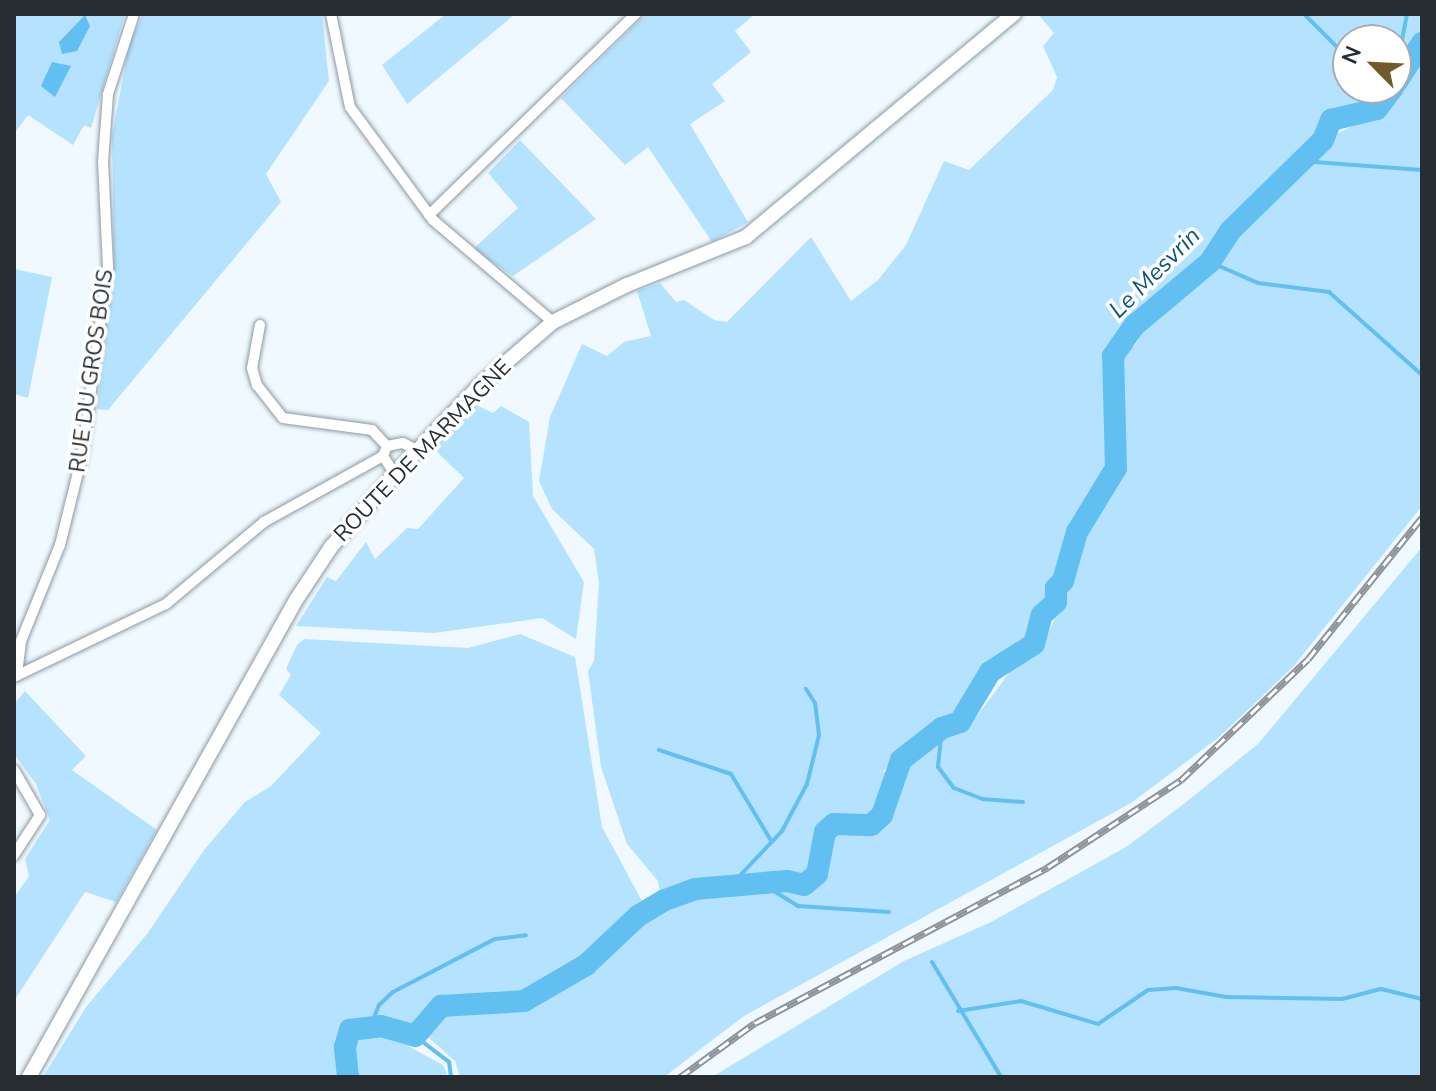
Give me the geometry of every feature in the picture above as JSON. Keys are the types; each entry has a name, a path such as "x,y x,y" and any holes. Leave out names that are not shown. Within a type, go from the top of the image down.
{"main road":[{"name":"ROUTE DE MARMAGNE","path":"29,1077 296,600 331,547 395,474 480,385 553,322 746,237 1014,14"}],"street":[{"name":"RUE DU GROS BOIS","path":"15,676 21,641 60,545 82,456 108,267 103,162 108,94 134,14"},
{"path":"331,14 350,107 429,215 553,322"},
{"path":"429,215 636,14"},
{"path":"260,325 252,368 257,385 283,418 372,430 395,474"},
{"path":"15,676 166,604 264,522 385,451 403,443 418,451"},
{"path":"14,770 40,815 14,855"}],"shaded area":[{"path":"14,14 125,14 91,128 84,125 73,145 28,115 14,134"},
{"path":"143,14 322,14 329,81 266,174 281,202 108,410 97,409 114,266 112,136 129,45"},
{"path":"446,14 515,14 407,104 382,65"},
{"path":"646,14 755,14 735,31 751,52 712,84 725,101 690,124 748,222 712,242 648,147 625,165 561,98"},
{"path":"1038,14 1422,14 1422,35 1412,48 1412,24 1332,24 1332,104 1366,104 1329,111 1314,141 1238,210 1204,260 1118,332 1134,347 1149,322 1196,288 1237,230 1337,134 1380,112 1386,104 1412,104 1412,69 1422,56 1422,506 1293,667 1218,738 1131,803 744,1016 664,1077 460,1077 455,1061 429,1038 408,1046 443,1065 447,1074 442,1077 43,1077 86,1007 147,934 204,850 245,802 271,786 321,733 279,695 291,675 286,669 297,645 304,639 468,648 520,634 575,657 602,827 643,903 662,912 658,881 627,844 601,767 588,671 594,661 599,583 594,549 552,509 539,481 550,417 582,344 607,356 624,342 651,336 637,291 660,283 676,302 684,300 714,320 727,322 811,237 851,301 878,280 906,245 944,161 969,170 1053,90 1057,77 1043,46 1054,33","holes":["1048,602 1060,607 1043,644 1018,661 977,716 959,733 925,746 898,780 883,771 970,699 980,674 1019,640 1033,635 1036,611"]},
{"path":"520,140 596,219 513,276 473,249 518,208 488,173"},
{"path":"14,269 52,277 28,398 14,394"},
{"path":"476,405 493,413 501,406 529,422 533,496 584,582 576,639 542,618 434,633 296,626 327,577 336,581 366,542 375,559 407,528 418,529 464,478 434,449"},
{"path":"1422,547 1422,1077 712,1077 904,961 991,922 1126,847 1185,803 1259,743"},
{"path":"25,691 86,756 72,770 157,830 116,902 85,892 14,1001 14,897 29,877 25,859 50,820 36,784 14,754 14,704"}],"water":[{"path":"85,15 90,26 77,51 62,54 59,42"},
{"path":"52,62 71,66 55,97 41,86"}],"waterway":[{"path":"1304,14 1332,42"},
{"path":"1405,24 1407,14"},
{"name":"Le Mesvrin","path":"1412,58 1422,43"},
{"name":"Le Mesvrin","path":"348,1077 345,1047 350,1030 381,1026 415,1036 441,1006 524,1001 586,965 638,916 665,900 695,889 787,881 804,885 817,874 825,832 834,824 871,825 882,815 901,760 942,728 960,722 990,672 1034,644 1042,615 1056,602 1056,588 1063,581 1077,532 1116,468 1113,356 1135,325 1210,262 1230,231 1323,140 1331,120 1377,109 1381,104"},
{"path":"1301,161 1422,170"},
{"path":"1210,262 1258,283 1329,292 1422,375"},
{"path":"730,886 782,831 807,784 819,735 815,703 806,689"},
{"path":"942,728 938,767 954,788 982,799 1023,802"},
{"path":"659,750 731,774 770,839"},
{"path":"761,883 798,906 889,912"},
{"path":"371,1025 379,1005 393,992 495,939 526,935"},
{"path":"932,962 1001,1077"},
{"path":"958,1011 1021,1001 1098,1024 1148,990 1176,988 1226,997 1342,999 1381,989 1422,999"},
{"path":"415,1036 449,1062 451,1077"}],"railway":[{"path":"680,1077 755,1023 1048,867 1181,780 1308,659 1422,517"}]}
